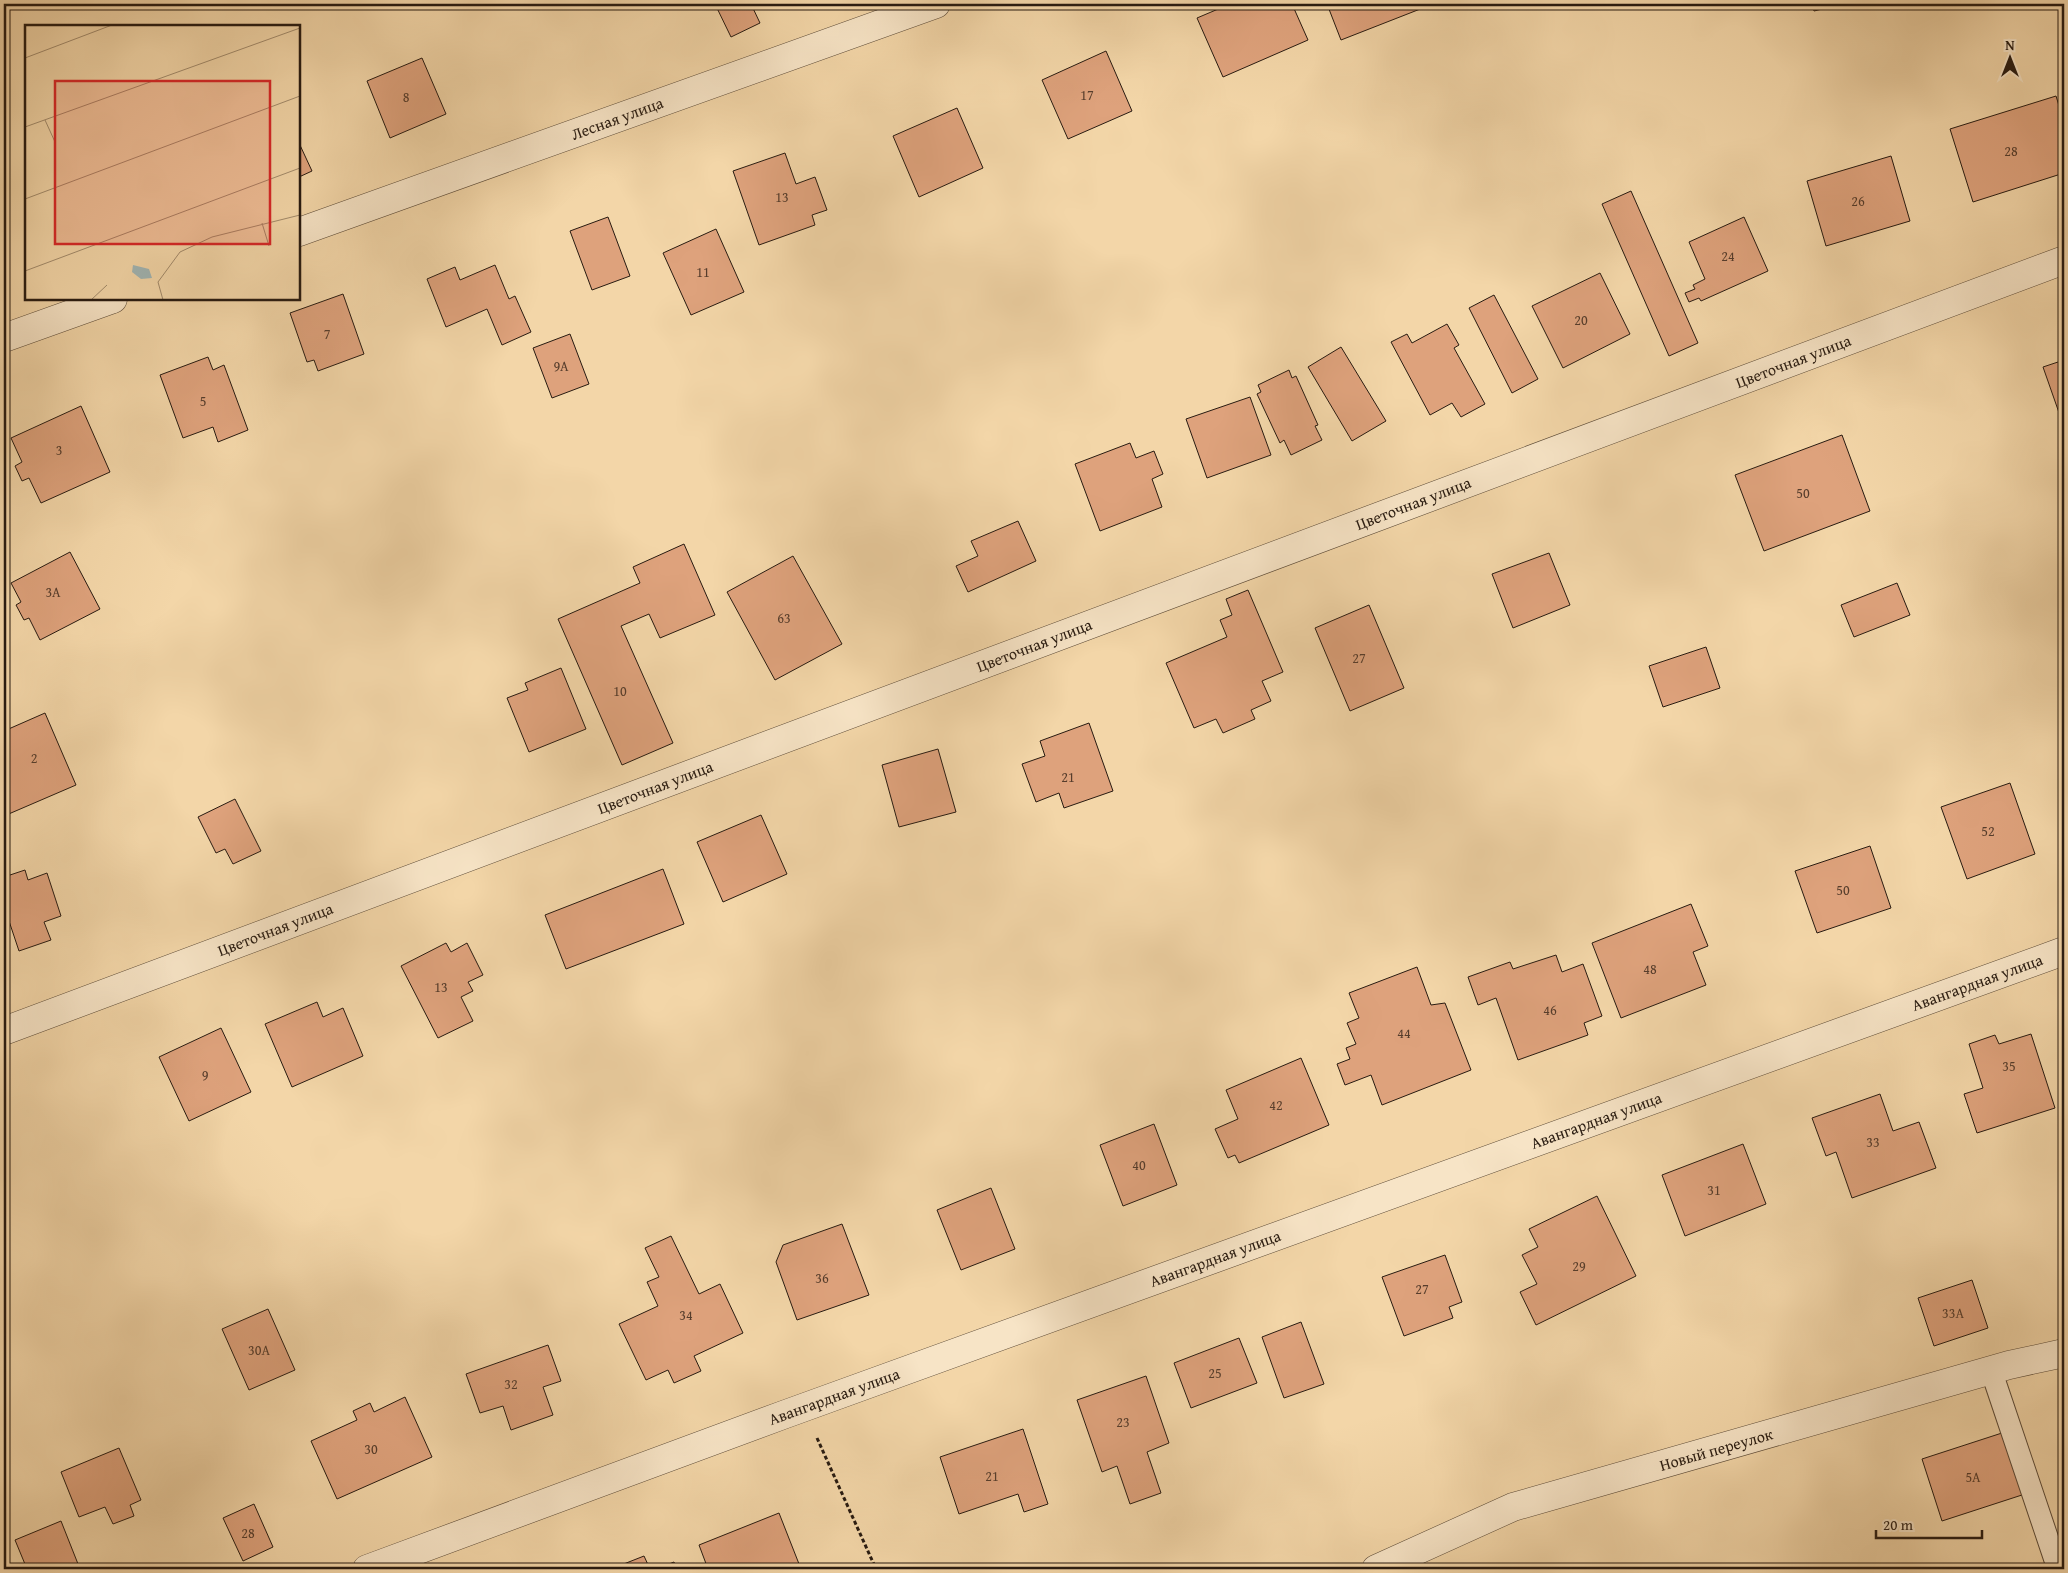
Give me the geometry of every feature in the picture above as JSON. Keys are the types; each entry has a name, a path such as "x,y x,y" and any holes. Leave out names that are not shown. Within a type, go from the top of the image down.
{"street":[{"name":"Лесная улица","path":"300,232 936,4"},
{"name":"Цветочная улица","path":"4,1031 2064,260"},
{"path":"4,338 110,300"},
{"name":"Авангардная улица","path":"367,1569 803,1408 2064,951"},
{"name":"Новый переулок","path":"1376,1569 1513,1507 1991,1370 2064,1353"}],"lane":[{"path":"1991,1370 2058,1569"}],"path":[{"path":"803,1408 876,1569"}],"building":[{"path":"715,4 751,4 760,23 731,37"},
{"path":"1230,4 1292,4 1308,40 1223,77 1197,18"},
{"path":"1327,4 1433,4 1341,40"},
{"path":"1812,4 1843,4 1814,11"},
{"path":"1106,51 1132,111 1068,139 1042,80"},
{"path":"422,58 446,114 390,138 367,81"},
{"path":"2056,96 2064,122 2064,173 1973,202 1950,129"},
{"path":"957,108 983,168 919,197 893,136"},
{"path":"300,145 312,171 300,177"},
{"path":"785,153 796,184 815,177 827,210 812,215 815,225 759,245 733,171"},
{"path":"1891,156 1910,221 1826,246 1807,181"},
{"path":"1631,191 1698,343 1669,356 1602,204"},
{"path":"608,217 630,276 592,290 570,231"},
{"path":"1744,217 1768,271 1701,301 1699,298 1689,302 1685,293 1695,289 1693,285 1705,279 1689,242"},
{"path":"716,229 744,292 691,315 663,253"},
{"path":"495,265 509,299 515,296 531,332 502,345 487,309 446,327 427,279 455,267 460,280"},
{"path":"1600,273 1630,334 1563,368 1532,306"},
{"path":"343,294 364,354 318,371 314,360 307,362 290,313"},
{"path":"1494,295 1538,379 1512,393 1469,308"},
{"path":"1447,324 1459,345 1454,348 1485,404 1461,417 1452,403 1430,415 1391,342 1407,334 1412,343"},
{"path":"570,334 589,384 552,398 533,348"},
{"path":"1341,347 1386,421 1352,441 1308,367"},
{"path":"208,357 213,370 224,365 248,430 218,442 213,427 183,438 160,375"},
{"path":"2064,360 2064,427 2043,367"},
{"path":"1289,370 1292,378 1296,376 1318,425 1315,426 1322,440 1291,455 1284,440 1280,443 1257,394 1261,392 1258,385"},
{"path":"1250,397 1271,455 1207,478 1186,419"},
{"path":"81,406 110,472 41,503 29,478 22,481 15,466 22,462 11,438"},
{"path":"1842,435 1870,511 1764,551 1735,475"},
{"path":"1130,443 1136,458 1154,451 1163,474 1152,479 1162,507 1100,531 1075,464"},
{"path":"1018,521 1036,561 968,592 956,566 978,556 971,541"},
{"path":"684,544 715,615 660,638 649,614 621,626 673,743 622,765 558,619 640,583 633,567"},
{"path":"70,552 100,609 40,640 29,618 24,620 16,605 21,602 11,583"},
{"path":"1549,553 1570,605 1513,628 1492,574"},
{"path":"793,556 842,644 775,680 727,592"},
{"path":"1897,583 1910,615 1854,637 1841,605"},
{"path":"1248,590 1283,672 1262,681 1271,701 1251,710 1255,719 1223,733 1216,719 1194,728 1166,663 1227,637 1220,620 1232,615 1226,599"},
{"path":"1369,605 1404,688 1350,711 1315,628"},
{"path":"1706,647 1720,688 1663,707 1649,666"},
{"path":"561,668 586,729 529,752 507,698 528,690 525,683"},
{"path":"45,713 76,785 4,816 4,731"},
{"path":"1089,723 1113,791 1064,808 1059,793 1036,802 1022,764 1045,756 1040,741"},
{"path":"938,749 956,812 899,827 882,765"},
{"path":"2010,783 2035,854 1967,879 1941,807"},
{"path":"235,799 261,851 233,864 225,849 216,853 198,817"},
{"path":"761,815 787,874 723,902 697,842"},
{"path":"1870,846 1891,908 1817,933 1795,871"},
{"path":"663,869 684,924 566,969 545,915"},
{"path":"25,870 28,880 47,873 61,916 44,922 51,940 19,951 4,906 4,877"},
{"path":"1691,904 1708,946 1693,952 1706,985 1621,1018 1592,943"},
{"path":"446,943 451,952 467,943 483,975 468,982 473,991 461,997 473,1021 438,1038 401,966"},
{"path":"1556,955 1562,972 1583,964 1602,1016 1584,1023 1588,1035 1518,1060 1496,998 1478,1005 1468,977 1510,962 1513,969"},
{"path":"1417,967 1431,1005 1445,1003 1471,1070 1382,1105 1371,1075 1345,1085 1337,1064 1350,1059 1346,1048 1356,1044 1347,1023 1359,1018 1349,993"},
{"path":"317,1002 323,1017 343,1008 363,1056 292,1087 265,1024"},
{"path":"221,1028 251,1092 189,1121 159,1057"},
{"path":"2031,1034 2055,1108 1977,1133 1964,1094 1983,1088 1969,1044 1995,1035 1999,1044"},
{"path":"1301,1058 1329,1125 1239,1163 1235,1155 1228,1158 1215,1129 1238,1119 1226,1090"},
{"path":"1880,1094 1893,1131 1919,1122 1936,1168 1852,1198 1836,1152 1826,1156 1812,1118"},
{"path":"1154,1124 1177,1185 1123,1206 1100,1145"},
{"path":"1743,1144 1766,1204 1685,1236 1662,1175"},
{"path":"991,1188 1015,1249 961,1270 937,1210"},
{"path":"1597,1196 1636,1276 1536,1325 1520,1292 1537,1284 1522,1255 1538,1247 1529,1229"},
{"path":"842,1224 869,1295 797,1320 776,1262 783,1245"},
{"path":"671,1236 699,1294 720,1284 743,1333 694,1356 701,1371 674,1383 668,1370 646,1380 619,1324 658,1306 647,1282 659,1277 645,1248"},
{"path":"1445,1255 1462,1302 1449,1307 1453,1318 1404,1336 1382,1277"},
{"path":"1972,1280 1988,1328 1934,1346 1918,1298"},
{"path":"268,1309 295,1370 249,1390 222,1329"},
{"path":"1301,1322 1324,1384 1284,1398 1262,1337"},
{"path":"1239,1338 1257,1383 1191,1408 1174,1363"},
{"path":"548,1345 561,1381 543,1387 553,1415 511,1430 503,1406 480,1413 466,1374"},
{"path":"1146,1376 1169,1443 1147,1452 1161,1493 1130,1504 1117,1466 1102,1472 1077,1400"},
{"path":"405,1397 432,1457 337,1499 311,1441 357,1420 353,1411 370,1403 374,1412"},
{"path":"1023,1429 1048,1504 1024,1512 1018,1494 959,1514 940,1457"},
{"path":"2005,1432 2025,1494 1942,1521 1922,1459"},
{"path":"119,1448 141,1500 130,1505 134,1516 113,1524 105,1507 79,1517 61,1472"},
{"path":"254,1504 273,1547 243,1561 223,1518"},
{"path":"779,1513 801,1569 708,1569 699,1545"},
{"path":"61,1521 80,1569 27,1569 15,1540"},
{"path":"644,1556 650,1569 611,1569"},
{"path":"674,1562 677,1569 656,1569"}]}
